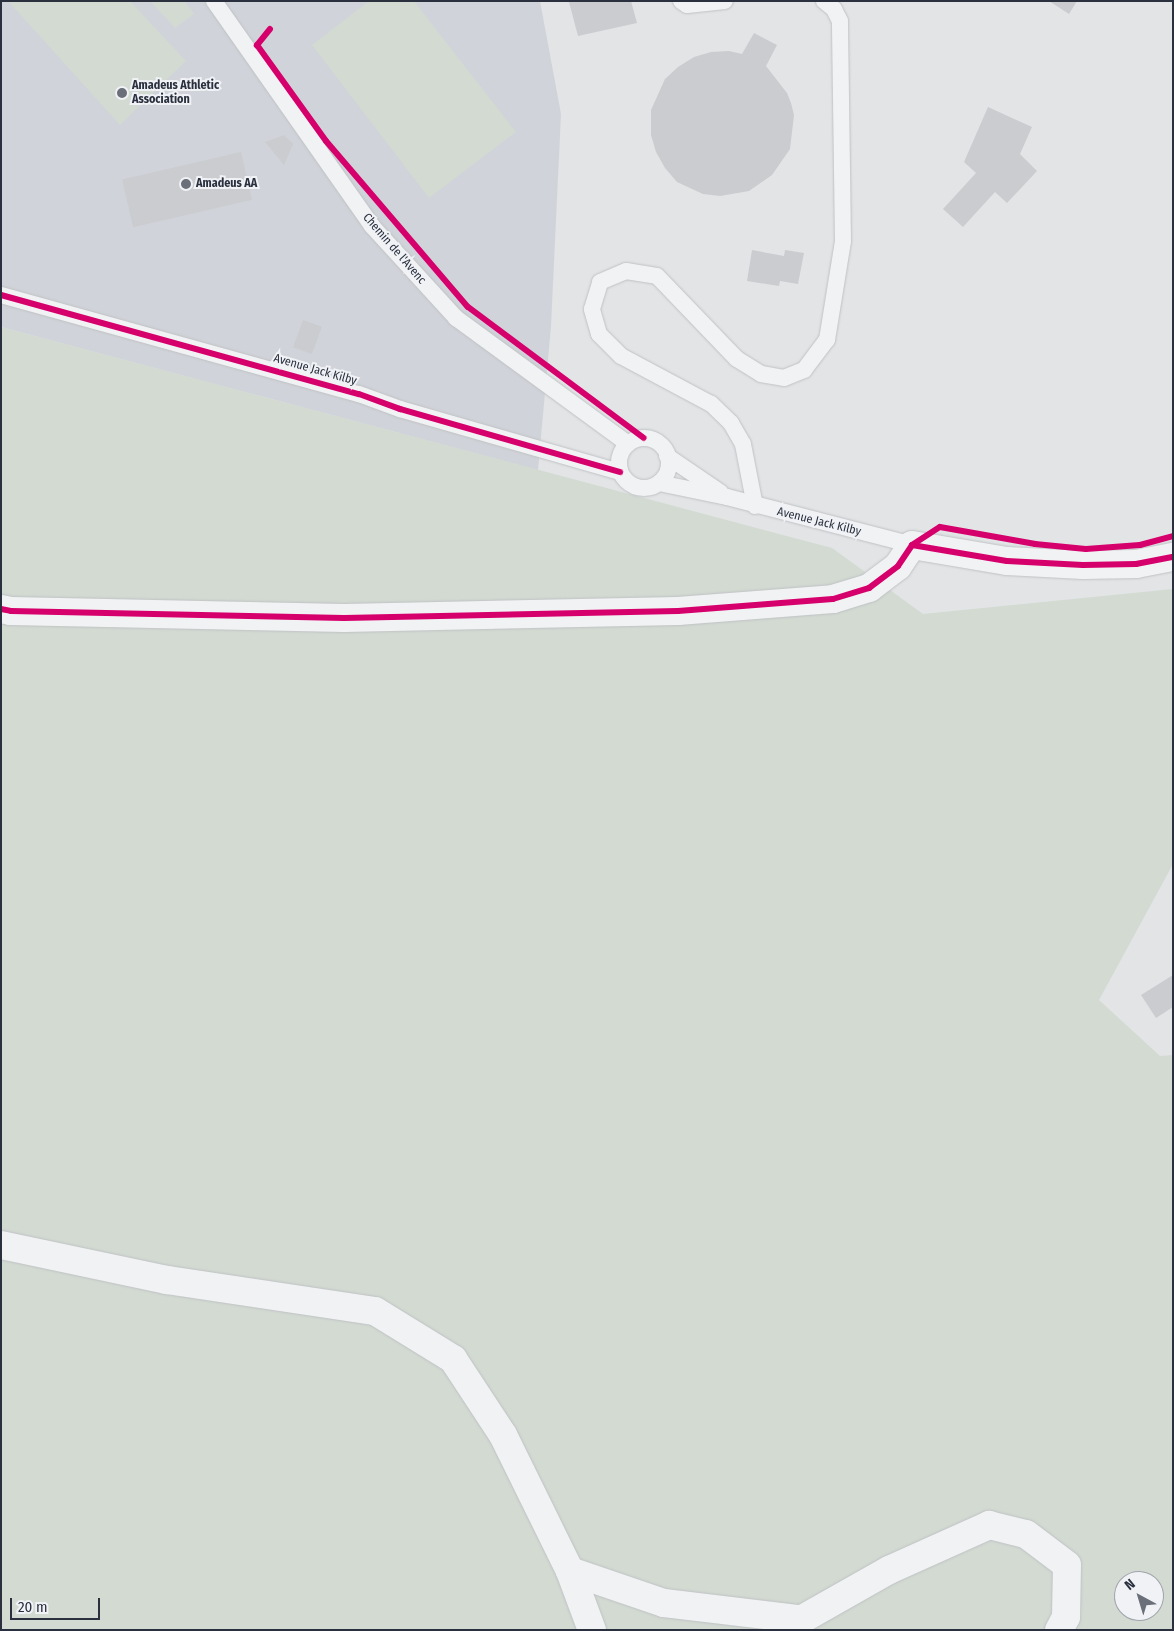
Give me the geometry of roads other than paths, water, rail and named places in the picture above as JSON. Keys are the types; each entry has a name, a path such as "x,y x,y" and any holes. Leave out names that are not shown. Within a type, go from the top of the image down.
{"street":[{"path":"1,609 344,618 678,612 834,599 869,588 898,566 912,545 1007,561 1136,564 1173,557"},
{"path":"1,1245 168,1280 374,1311 453,1359 503,1435 570,1571 592,1630"},
{"path":"570,1571 664,1603 791,1624 889,1570 990,1525 1026,1534 1067,1565 1066,1617 1059,1630"}],"lane":[{"name":"Chemin de l'Avenc","path":"214,1 372,226 456,318 628,444"},
{"path":"680,1 687,5 725,1"},
{"path":"755,506 743,444 731,423 711,404 621,356 599,334 592,309 600,282 626,271 657,276 737,359 760,374 784,378 804,370 827,340 843,241 840,21 834,9 824,1"},
{"name":"Avenue Jack Kilby","path":"1,295 359,394 400,409 620,472 630,484 637,487 645,488 659,483 727,497 755,506 912,545"},
{"name":"Avenue Jack Kilby","path":"628,444 644,438 660,444 667,456 727,497"},
{"path":"620,472 620,457 628,444"},
{"path":"659,483 668,467 667,456"}],"place":[{"name":"Amadeus Athletic Association","path":"122,93"},
{"name":"Amadeus AA","path":"186,184"}]}
